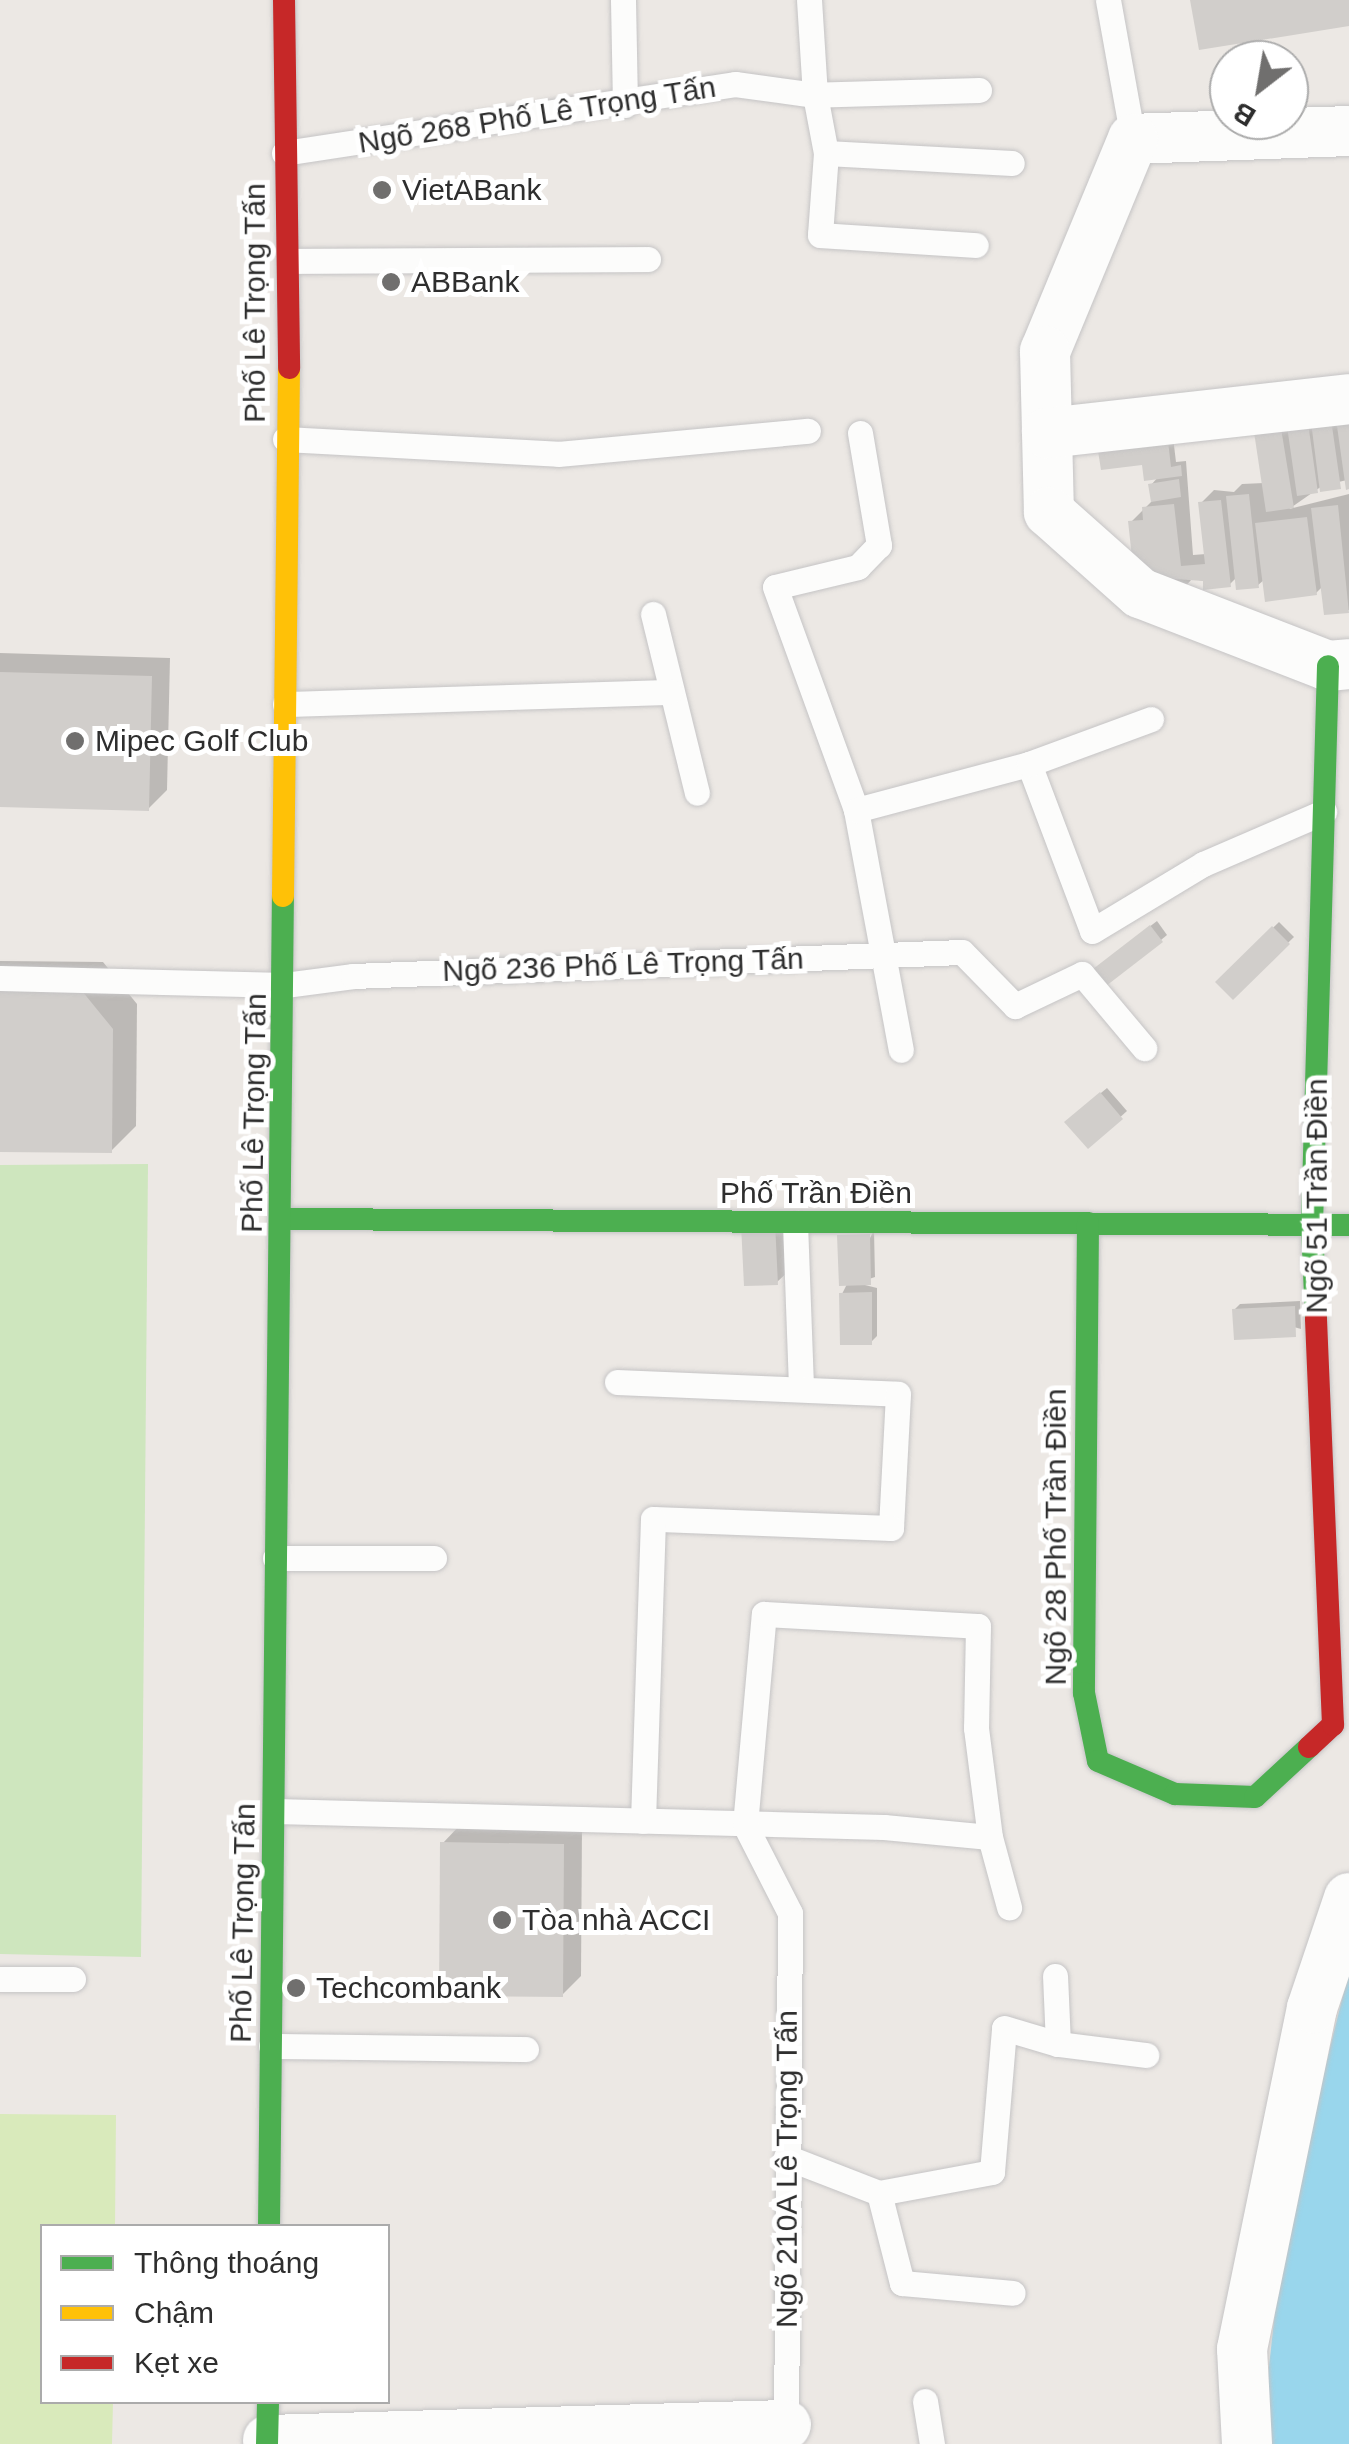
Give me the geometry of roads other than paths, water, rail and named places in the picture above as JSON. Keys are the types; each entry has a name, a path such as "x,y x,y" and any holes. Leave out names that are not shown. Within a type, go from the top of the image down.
{"street":[{"name":"Phố Lê Trọng Tấn","path":"270,2224 285,985 284,439 290,261 284,153 284,0"},
{"path":"1339,665 1140,593 1049,512 1046,351 1133,140 1349,131"},
{"path":"1047,433 1349,399"},
{"name":"Ngõ 51 Trần Điền","path":"1339,665 1328,810 1312,1225 1341,1718"},
{"name":"Phố Trần Điền","path":"283,1219 1349,1225"},
{"name":"Ngõ 28 Phố Trần Điền","path":"1088,1223 1084,1694 1098,1761 1175,1794 1255,1797 1341,1718"},
{"path":"1246,2444 1242,2349 1312,2008 1349,1898"},
{"path":"268,2428 786,2434"}],"lane":[{"path":"624,0 626,105"},
{"path":"808,0 815,95 826,154 820,235 976,245"},
{"path":"1108,0 1133,140"},
{"name":"Ngõ 268 Phố Lê Trọng Tấn","path":"284,153 626,105 735,84 815,95 978,90"},
{"path":"826,154 1012,163"},
{"path":"290,261 648,259"},
{"path":"284,439 558,454 808,430"},
{"path":"860,432 879,545 858,567 775,587 856,810 902,1050"},
{"path":"653,614 698,793"},
{"path":"285,704 670,692"},
{"path":"856,810 1029,764 1151,719"},
{"path":"1029,764 1092,930 1082,974 1144,1048"},
{"path":"1092,930 1204,864 1328,810"},
{"name":"Ngõ 236 Phố Lê Trọng Tấn","path":"0,978 285,985 354,976 962,952 1015,1006 1082,974"},
{"path":"795,1222 801,1389"},
{"path":"616,1382 898,1394 891,1528 653,1519 643,1821"},
{"path":"276,1558 434,1558"},
{"path":"745,1826 764,1614 978,1626 976,1728 990,1837 1009,1907"},
{"path":"274,1811 884,1827 990,1837"},
{"name":"Ngõ 210A Lê Trọng Tấn","path":"745,1826 790,1913 786,2434"},
{"path":"1055,1976 1058,2044"},
{"path":"0,1979 74,1979"},
{"path":"786,2157 879,2193 992,2172 1004,2028 1058,2044 1146,2055"},
{"path":"271,2046 526,2049"},
{"path":"879,2193 902,2283 1013,2293"},
{"path":"925,2401 932,2444"}],"water":[{"path":"1349,1971 1349,2444 1272,2444 1266,2394 1283,2238"}],"place":[{"name":"VietABank","path":"382,190"},
{"name":"ABBank","path":"391,282"},
{"name":"Mipec Golf Club","path":"75,741"},
{"name":"Tòa nhà ACCI","path":"502,1920"},
{"name":"Techcombank","path":"296,1988"}]}
